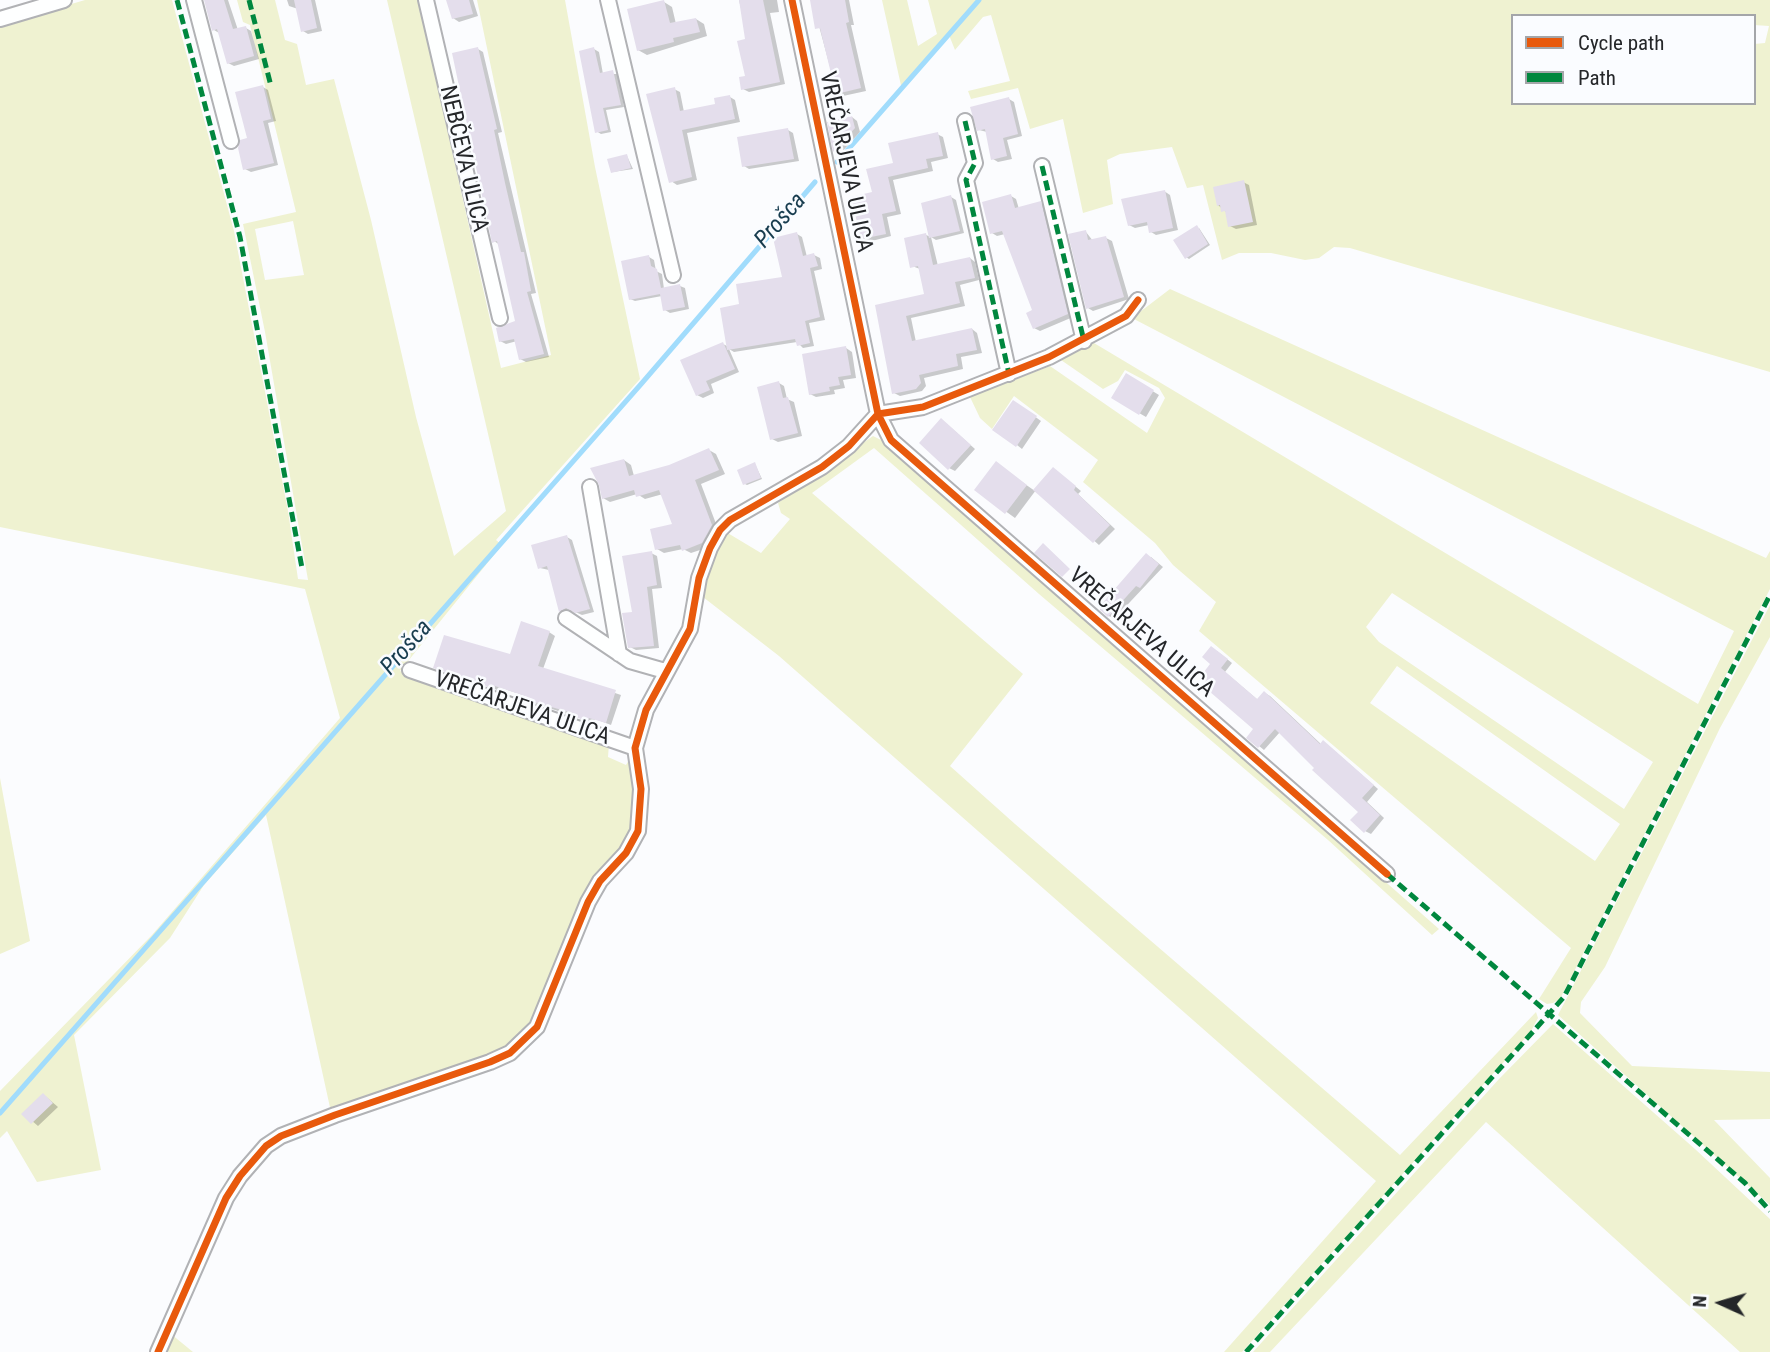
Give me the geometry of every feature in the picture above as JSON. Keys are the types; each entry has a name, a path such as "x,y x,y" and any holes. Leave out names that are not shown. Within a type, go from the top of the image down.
{"street":[{"path":"0,19 64,0"},
{"path":"194,0 231,141"},
{"name":"NEBČEVA ULICA","path":"426,0 500,318"},
{"path":"608,0 673,275"},
{"name":"VREČARJEVA ULICA","path":"792,0 878,414 891,440 1387,874"},
{"path":"965,121 975,163 966,180 1009,374"},
{"path":"1042,166 1084,341"},
{"path":"878,414 923,407 1009,374 1084,341 1126,316 1138,300"},
{"name":"VREČARJEVA ULICA","path":"158,1352 226,1198 240,1176 266,1146 281,1136 335,1115 490,1062 510,1053 537,1027 588,902 600,881 626,853 638,831 641,789 635,748 646,710 690,629 699,578 720,530 730,520 821,467 849,446 878,414"},
{"path":"590,487 619,654"},
{"path":"566,618 619,654 639,664 665,671"},
{"name":"VREČARJEVA ULICA","path":"410,670 635,748"}],"green space":[{"path":"85,0 172,0 234,231 288,511 298,579 308,580 265,332 243,224 296,212 250,25 243,22 237,0 275,0 285,40 297,44 306,85 334,79 371,220 416,417 454,556 506,511 387,0 421,0 432,44 428,45 501,368 551,355 477,0 565,0 595,167 640,379 496,540 502,545 400,671 448,691 609,744 608,757 626,765 630,758 636,782 634,833 600,877 535,1023 501,1052 331,1112 266,815 204,885 170,938 74,1035 101,1170 37,1182 7,1131 0,1138 0,1091 152,935 340,718 305,589 0,527 0,25","holes":["293,221 304,275 265,280 255,229"]},
{"path":"882,0 907,0 918,46 937,34 928,0 1770,0 1770,372 1350,248 1334,247 1319,258 1305,260 1271,253 1239,253 1222,260 1203,185 1187,188 1172,147 1120,154 1107,160 1113,204 1083,213 1063,119 1030,129 1018,88 971,99 968,91 1010,81 991,15 983,17 955,50 949,35 902,90"},
{"path":"1170,289 1766,558 1770,551 1770,589 1560,999 1547,1004 1539,999 1571,948 1199,631 1216,602 1173,565 1155,543 1083,482 1098,460 1014,396 992,429 980,418 970,397 1050,366 1147,433 1165,398 1159,388 1125,370 1118,381 1103,389 1061,360 1094,343 1698,704 1734,631 1132,318","holes":["1392,593 1653,762 1624,809 1379,642 1366,627","1397,666 1620,824 1595,861 1370,703"]},
{"path":"873,436 889,444 1439,929 1432,935 1328,840 1039,594 874,448 812,493 1023,674 950,766 1015,824 1400,1155 1536,1012 1538,1018 1530,1033 1242,1352 1224,1352 1376,1181 779,656 703,597 711,557 726,532 761,553 790,519 781,513 778,503"},
{"path":"1770,605 1770,637 1720,728 1605,967 1581,1002 1580,1013 1632,1066 1770,1072 1770,1119 1714,1120 1770,1178 1770,1205 1558,1015"},
{"path":"0,778 30,941 0,954"},
{"path":"1553,1024 1770,1219 1770,1352 1740,1352 1486,1122 1270,1352 1253,1352 1499,1079"},
{"path":"171,1334 193,1352 163,1352"}],"building":[{"path":"204,0 224,0 233,29 246,26 254,56 227,64 217,29 212,31"},
{"path":"294,0 311,0 317,28 301,32"},
{"path":"446,0 469,0 473,14 452,19"},
{"path":"664,0 670,23 696,18 700,32 637,51 627,9"},
{"path":"739,0 763,0 780,82 741,90 739,77 745,76 737,41 745,39"},
{"path":"810,0 845,0 849,22 846,23 861,88 836,94 820,28 815,29"},
{"path":"478,47 497,129 494,130 505,183 521,252 524,252 531,291 527,292 544,354 519,360 514,339 499,342 496,328 515,321 497,241 492,243 452,53"},
{"path":"594,47 600,73 613,70 621,105 603,108 608,130 595,133 579,51"},
{"path":"263,85 271,119 263,121 274,163 243,170 238,148 240,140 247,138 235,92"},
{"path":"675,87 680,111 715,104 714,98 730,95 735,119 682,130 692,177 669,183 646,94"},
{"path":"1009,97 1018,134 1003,138 1007,156 991,160 985,129 977,131 970,107"},
{"path":"852,116 855,128 833,152 827,122"},
{"path":"788,128 794,159 742,167 737,137"},
{"path":"938,132 943,156 926,159 928,168 888,177 896,211 882,214 886,234 861,239 851,197 872,192 866,169 893,163 888,143"},
{"path":"627,154 631,168 611,173 607,159"},
{"path":"1244,180 1253,222 1228,227 1225,211 1221,212 1220,205 1217,206 1213,187"},
{"path":"1165,190 1173,228 1149,233 1147,222 1128,226 1121,199"},
{"path":"1011,194 1015,208 1041,201 1068,314 1033,329 1026,313 1032,310 1002,231 990,234 982,202"},
{"path":"951,195 960,231 929,238 921,203"},
{"path":"1197,225 1208,244 1185,259 1173,240"},
{"path":"1086,230 1088,240 1106,236 1124,297 1086,309 1068,234"},
{"path":"797,232 803,256 814,253 818,266 810,268 820,317 805,321 810,343 797,346 795,339 727,350 720,308 739,304 736,284 782,277 773,238"},
{"path":"926,233 933,265 970,257 975,278 955,282 960,303 906,316 912,341 972,328 977,350 956,354 958,366 919,375 921,383 916,389 892,394 875,305 924,294 918,266 910,268 904,238"},
{"path":"649,255 651,266 657,269 661,288 680,284 685,307 663,311 660,294 629,300 621,261"},
{"path":"723,342 735,369 706,381 710,390 696,396 680,360"},
{"path":"846,346 851,375 838,377 840,385 829,387 830,391 809,395 802,354"},
{"path":"1126,373 1154,390 1139,415 1111,398"},
{"path":"779,381 783,398 788,397 798,433 770,440 757,387"},
{"path":"1013,400 1037,416 1016,447 992,430"},
{"path":"941,418 971,445 948,470 919,443"},
{"path":"709,448 719,470 695,480 712,525 702,543 682,551 680,545 655,550 650,529 672,524 659,490 636,497 634,490 602,499 599,485 590,468 624,459 629,476 669,465"},
{"path":"996,461 1027,485 1005,514 974,490"},
{"path":"755,462 761,478 743,485 737,470"},
{"path":"1053,467 1076,486 1074,490 1110,525 1093,543 1033,490"},
{"path":"567,535 590,609 575,613 566,608 559,612 547,566 538,569 531,545"},
{"path":"1043,543 1070,569 1062,577 1034,553"},
{"path":"652,551 657,585 647,587 654,646 628,648 622,613 632,612 622,556"},
{"path":"1146,553 1159,564 1140,588 1136,586 1108,617 1100,610 1100,606"},
{"path":"521,621 550,631 538,666 616,690 606,723 572,716 573,713 526,700 528,697 495,686 494,689 433,668 444,635 510,654"},
{"path":"1211,646 1228,659 1221,668 1257,699 1264,691 1320,744 1323,740 1374,785 1362,798 1380,815 1364,833 1350,820 1358,812 1312,770 1314,768 1275,729 1258,748 1246,738 1253,729 1202,685 1205,681 1200,677 1210,664 1202,657"},
{"path":"43,1093 53,1103 31,1124 21,1114"}],"waterway":[{"name":"Prošca","path":"837,162 979,0"},
{"name":"Prošca","path":"0,1113 642,383 815,182"}],"marked path":[{"path":"177,0 240,237 302,568"},
{"path":"249,0 271,86"},
{"path":"965,121 975,163 966,180 1009,374"},
{"path":"1042,166 1084,341"},
{"path":"1246,1352 1564,997 1770,595"},
{"path":"1387,874 1745,1183 1770,1211"}],"cycle path":[{"path":"792,0 878,414 891,440 1387,874"},
{"path":"158,1352 226,1198 240,1176 266,1146 281,1136 335,1115 490,1062 510,1053 537,1027 588,902 600,881 626,853 638,831 641,789 635,748 646,710 690,629 699,578 720,530 730,520 822,467 849,446 878,414 923,407 1049,357 1126,316 1138,300"}]}
